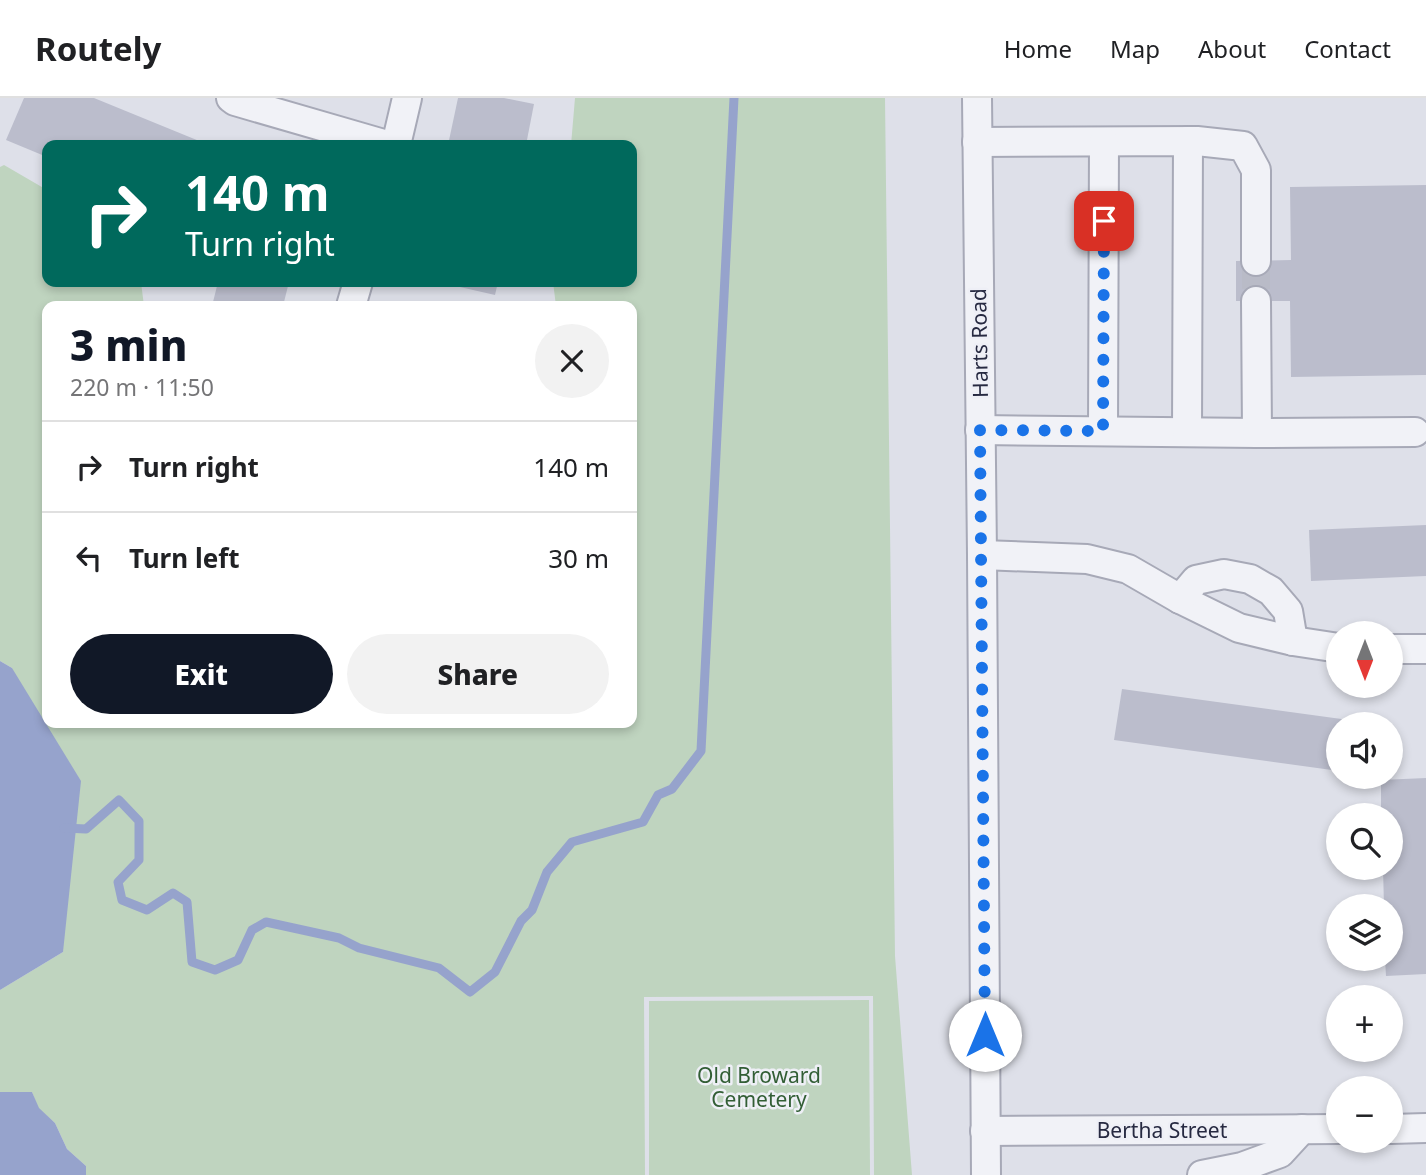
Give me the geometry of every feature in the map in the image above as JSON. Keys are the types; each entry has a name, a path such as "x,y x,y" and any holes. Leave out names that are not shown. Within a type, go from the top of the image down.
{"street":[{"path":"231,98 370,140"},
{"path":"397,140 407,98"},
{"name":"Harts Road","path":"977,98 986,1175"},
{"path":"977,142 1188,141 1243,146 1256,170 1256,261"},
{"path":"1187,432 1188,141"},
{"path":"1103,431 1104,142"},
{"path":"1256,301 1258,433"},
{"path":"980,430 1415,432"},
{"path":"982,555 1087,559 1128,569 1239,628 1326,646"},
{"path":"1180,599 1195,580 1224,574 1250,579 1272,591 1289,611 1293,641"},
{"path":"1404,649 1426,649"},
{"path":"1403,1129 1426,1128"},
{"path":"1202,1175 1242,1167 1280,1153 1302,1129"},
{"name":"Bertha Street","path":"985,1131 1326,1129"}],"green space":[{"path":"575,98 885,98 895,956 912,1175 874,1175 873,996 644,997 645,1175 86,1175 86,1166 67,1149 55,1123 38,1108 32,1092 0,1092 0,990 63,952 12,668 0,661 0,167 4,165 42,187 42,287 142,287 143,301 42,301 42,728 637,728 637,301 555,301 554,287 637,287 637,140 571,140"},
{"name":"Old Broward Cemetery","path":"869,1000 870,1175 649,1175 649,1001"}],"water":[{"path":"0,661 12,668 42,717 42,728 49,728 81,781 63,952 0,990"},
{"path":"0,1092 32,1092 39,1108 55,1123 67,1149 86,1166 86,1175 0,1175"}],"building":[{"path":"24,98 94,98 197,140 42,140 42,155 6,140"},
{"path":"458,98 504,98 534,104 527,140 449,140"},
{"path":"1426,185 1426,375 1291,377 1290,301 1236,301 1236,261 1291,260 1290,187"},
{"path":"217,287 288,287 284,301 213,301"},
{"path":"460,287 497,287 495,295"},
{"path":"1426,525 1426,576 1311,581 1309,530"},
{"path":"1122,689 1326,717 1326,769 1114,740"},
{"path":"1426,778 1426,974 1386,976 1386,971 1403,971 1403,894 1384,894 1383,880 1403,880 1403,803 1381,803 1381,789 1403,789 1403,779"}],"waterway":[{"path":"64,828 86,829 119,800 139,821 139,860 118,882 122,900 147,910 173,893 187,902 192,962 215,970 238,960 252,930 266,922 339,938 359,948 439,968 470,992 495,972 521,921 532,910 547,872 572,842 643,822 658,795 672,789 701,751 734,98"}],"tunnel":[{"path":"1256,261 1256,301"}],"route":[{"path":"985,1035 980,430 1103,431 1104,221"}]}
